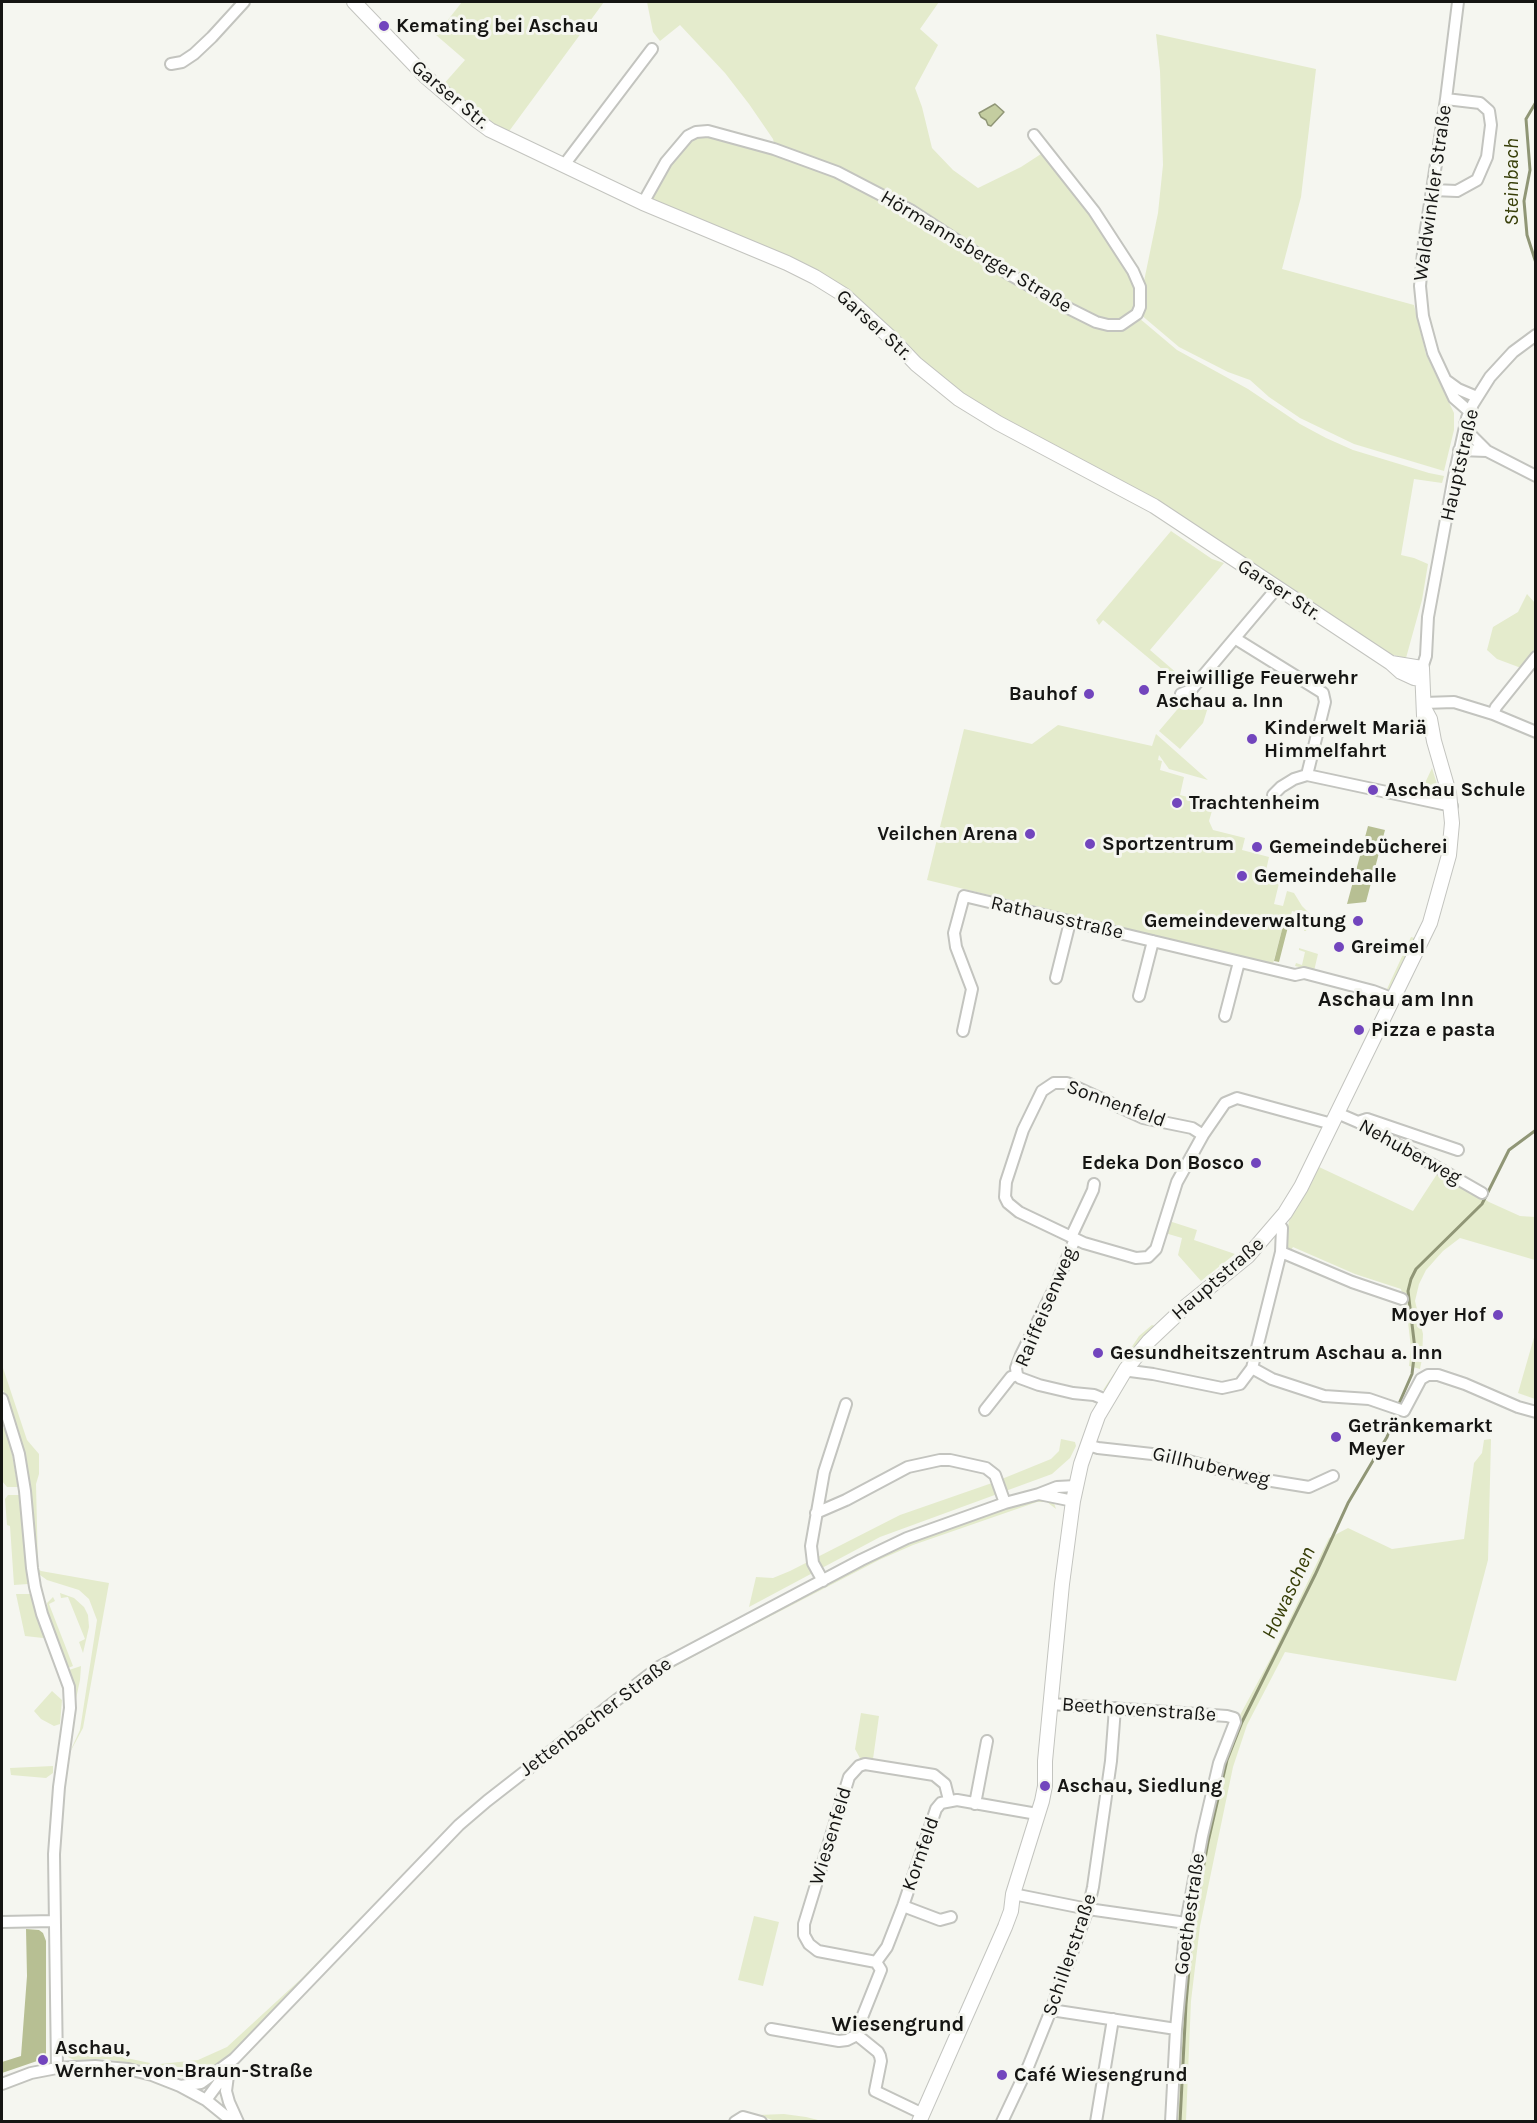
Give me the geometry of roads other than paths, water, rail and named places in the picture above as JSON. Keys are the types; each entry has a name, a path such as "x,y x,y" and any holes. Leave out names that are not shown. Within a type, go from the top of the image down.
{"main road":[{"name":"Garser Str.","path":"354,2 426,77 474,119 514,142 643,202 815,277 851,301 916,364 959,399 998,423 1154,506 1408,676 1422,671"},
{"name":"Hauptstraße","path":"921,2118 1005,1928 1037,1814 1036,1793 1045,1761 1065,1550 1073,1501 1088,1445 1107,1400 1126,1369 1157,1332 1248,1256 1278,1223 1301,1187 1335,1119 1424,937 1437,901 1451,843 1452,806 1430,719 1424,705 1422,671"}],"street":[{"path":"171,64 182,62 194,54 244,2"},
{"name":"Waldwinkler Straße","path":"1458,2 1424,242 1421,302 1427,336 1446,381 1454,398 1470,412"},
{"path":"564,165 652,49"},
{"path":"1433,190 1457,191 1477,180 1487,158 1491,125 1489,111 1480,103 1446,99"},
{"name":"Hörmannsberger Straße","path":"643,202 666,162 688,136 696,132 708,131 774,149 837,172 912,211 1008,273 1070,309 1096,322 1121,325 1137,314 1140,307 1140,287 1133,271 1094,211 1034,135"},
{"name":"Hauptstraße","path":"1422,671 1426,656 1428,617 1465,424 1477,397 1502,363 1536,335"},
{"path":"1446,381 1458,390 1477,397"},
{"path":"1465,424 1487,451 1536,476"},
{"path":"1459,450 1487,451"},
{"path":"1181,694 1191,690 1277,588"},
{"path":"1236,639 1323,693 1325,702 1307,775"},
{"path":"1494,714 1496,707 1536,657"},
{"path":"1424,705 1454,702 1494,714 1536,732"},
{"path":"1273,795 1294,779 1307,775 1452,806"},
{"name":"Rathausstraße","path":"963,1031 972,989 956,946 954,933 964,896 1295,975 1304,973 1373,991 1394,999"},
{"path":"1056,978 1070,921"},
{"path":"1139,996 1153,941"},
{"path":"1225,1017 1239,962"},
{"name":"Sonnenfeld","path":"1203,1135 1192,1128 1143,1118 1067,1083 1054,1083 1046,1087 1023,1130 1006,1182 1005,1197 1008,1203 1019,1212 1073,1238 1136,1258 1148,1257 1159,1242 1177,1182 1203,1135 1225,1103 1237,1098 1335,1119"},
{"name":"Nehuberweg","path":"1335,1119 1358,1122 1482,1192"},
{"path":"1358,1122 1367,1119 1458,1150"},
{"path":"1073,1238 1094,1184"},
{"path":"1126,1369 1222,1388 1240,1384 1252,1368 1281,1252 1282,1228 1278,1223"},
{"name":"Raiffeisenweg","path":"1073,1238 1056,1285 1021,1354 1016,1368 1017,1375 1039,1385 1094,1395 1107,1400"},
{"path":"1281,1252 1352,1282 1402,1299"},
{"path":"1252,1368 1272,1379 1324,1396 1369,1399 1404,1411 1419,1382 1431,1374 1465,1384 1518,1407 1536,1412"},
{"name":"Raiffeisenweg","path":"985,1410 1005,1383 1017,1375"},
{"path":"2,1399 18,1454 25,1491 35,1587 42,1614 69,1687 70,1708 59,1787 54,1854 57,2068"},
{"path":"823,1581 811,1556 816,1513 824,1472 846,1404"},
{"name":"Gillhuberweg","path":"1088,1445 1170,1456 1246,1477 1309,1487 1333,1476"},
{"path":"816,1513 908,1467 940,1460 951,1460 986,1468 995,1475 1005,1503"},
{"name":"Jettenbacher Straße","path":"206,2100 232,2063 431,1854 487,1801 659,1667 907,1538 1057,1487 1076,1486"},
{"name":"Jettenbacher Straße","path":"1039,1494 1073,1501"},
{"name":"Beethovenstraße","path":"1052,1704 1227,1716"},
{"name":"Schillerstraße","path":"1002,2121 1028,2067 1088,1910 1111,1761 1114,1708"},
{"name":"Goethestraße","path":"1171,2121 1176,2029 1186,1923 1202,1836 1219,1763 1234,1722 1234,1719 1227,1716"},
{"path":"975,1804 987,1741"},
{"name":"Wiesenfeld","path":"876,1962 813,1948 806,1941 803,1930 806,1899 849,1777 859,1766 874,1764 934,1775 945,1784 949,1800"},
{"name":"Kornfeld","path":"857,2035 881,1970 876,1962 886,1947 903,1906 936,1809 941,1803 957,1800 1037,1814"},
{"path":"1013,1894 1088,1910 1186,1923"},
{"name":"Kornfeld","path":"903,1906 940,1920 951,1917"},
{"path":"2,1923 54,1921"},
{"path":"1051,2010 1176,2029"},
{"path":"1096,2121 1113,2019"},
{"path":"771,2029 839,2041 857,2035 880,2056 875,2091 921,2118"},
{"path":"232,2063 226,2091 238,2121"},
{"name":"Jettenbacher Straße","path":"180,2086 201,2083 232,2063"},
{"path":"2,2084 31,2073 57,2068 110,2067 152,2075 180,2086 206,2100 233,2121"},
{"path":"735,2121 743,2117 761,2121"}],"waterway":[{"name":"Steinbach","path":"1536,55 1536,62"},
{"name":"Steinbach","path":"1536,102 1526,119 1530,170 1524,201 1527,235 1536,263"},
{"name":"Howaschen","path":"1398,1406 1412,1374 1415,1349 1408,1291 1411,1279 1416,1269 1482,1204 1509,1150 1536,1130"},
{"name":"Howaschen","path":"1180,2122 1193,1923 1208,1842 1227,1760 1242,1722 1348,1503 1387,1437 1396,1412"}],"place":[{"name":"Kemating bei Aschau","path":"384,26"},
{"name":"Freiwillige Feuerwehr Aschau a. Inn","path":"1144,690"},
{"name":"Bauhof","path":"1089,694"},
{"name":"Kinderwelt Mariä Himmelfahrt","path":"1252,739"},
{"name":"Aschau Schule","path":"1373,790"},
{"name":"Trachtenheim","path":"1177,803"},
{"name":"Veilchen Arena","path":"1030,834"},
{"name":"Sportzentrum","path":"1090,844"},
{"name":"Gemeindebücherei","path":"1257,847"},
{"name":"Gemeindehalle","path":"1242,876"},
{"name":"Gemeindeverwaltung","path":"1358,921"},
{"name":"Greimel","path":"1339,947"},
{"name":"Pizza e pasta","path":"1359,1030"},
{"name":"Edeka Don Bosco","path":"1256,1163"},
{"name":"Moyer Hof","path":"1498,1315"},
{"name":"Gesundheitszentrum Aschau a. Inn","path":"1098,1353"},
{"name":"Getränkemarkt Meyer","path":"1336,1437"},
{"name":"Aschau, Siedlung","path":"1045,1786"},
{"name":"Aschau, Wernher-von-Braun-Straße","path":"43,2060"},
{"name":"Café Wiesengrund","path":"1002,2075"}],"district":[{"name":"Aschau am Inn","path":"1396,1000"},
{"name":"Wiesengrund","path":"898,2025"}]}
